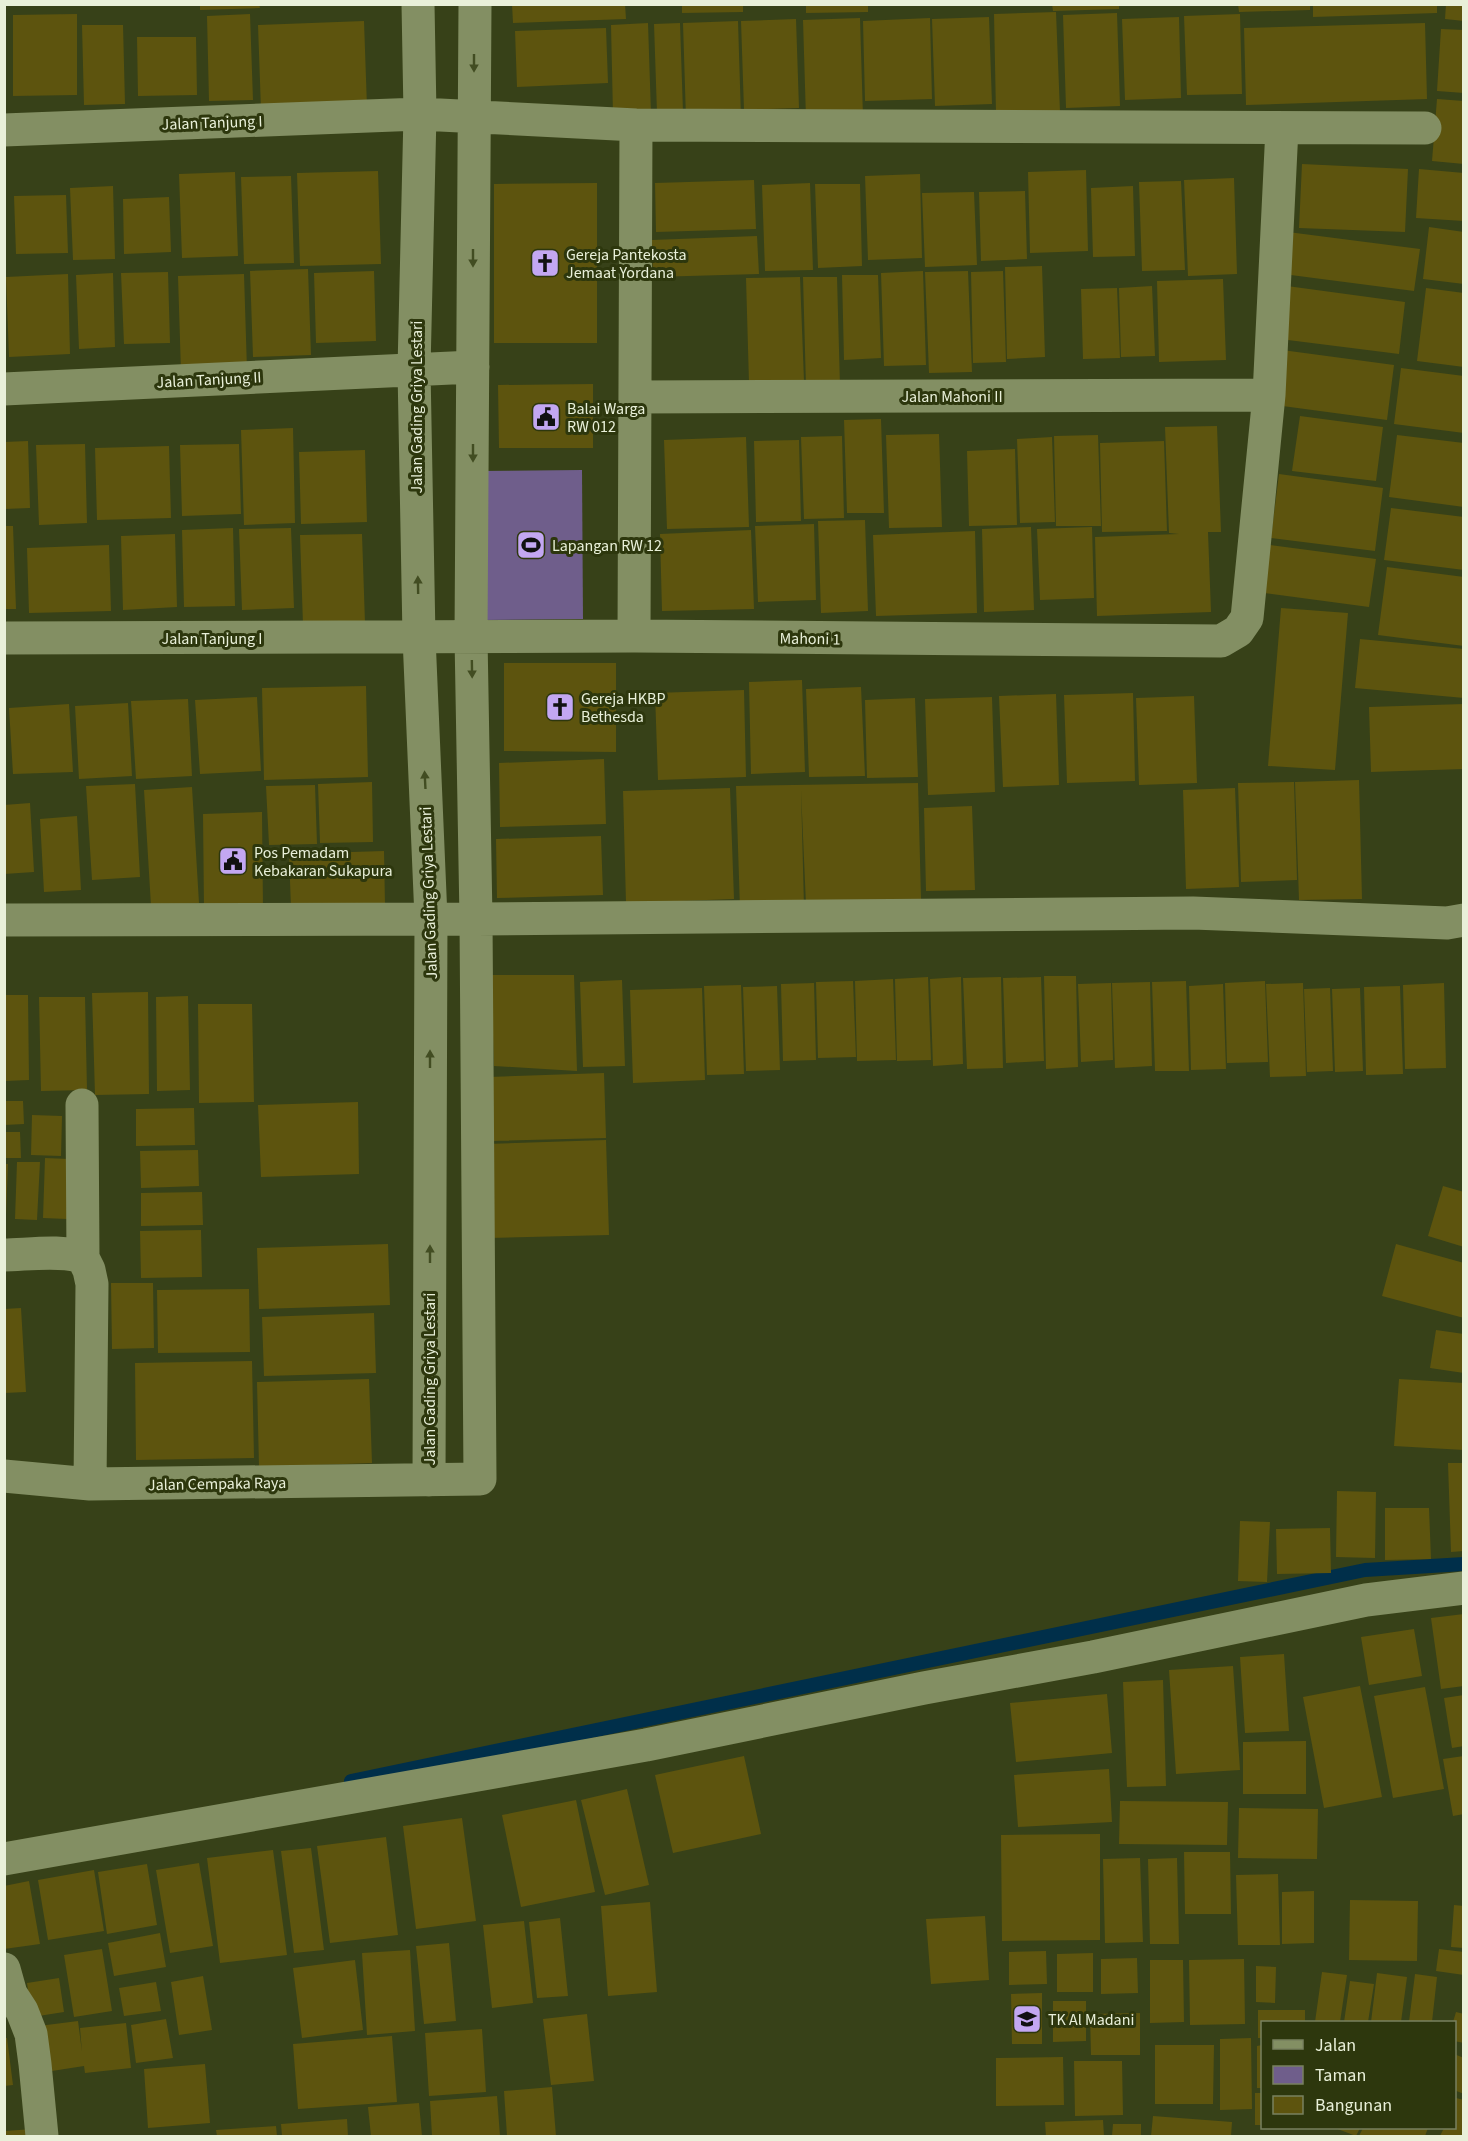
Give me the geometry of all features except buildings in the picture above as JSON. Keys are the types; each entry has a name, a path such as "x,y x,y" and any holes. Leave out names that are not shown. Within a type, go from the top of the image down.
{"street":[{"name":"Jalan Gading Griya Lestari","path":"418,4 420,114 414,369 419,637 431,918 429,1480 480,1479 476,919 471,637 475,4"},
{"name":"Jalan Tanjung I","path":"4,130 420,114 636,125 1425,128"},
{"path":"634,636 636,125"},
{"name":"Mahoni 1","path":"419,637 634,636 1201,642 1221,640 1238,631 1247,618 1269,395 1282,128"},
{"name":"Jalan Tanjung II","path":"4,389 473,366"},
{"name":"Jalan Mahoni II","path":"635,398 1269,395"},
{"name":"Jalan Tanjung I","path":"4,638 419,637"},
{"path":"4,920 1193,913 1447,923 1464,920"},
{"path":"82,1105 83,1258 92,1284 90,1484"},
{"path":"4,1255 76,1254 83,1258"},
{"name":"Jalan Cempaka Raya","path":"4,1476 90,1484 429,1480"},
{"path":"4,1859 646,1745 924,1688 1093,1657 1366,1600 1464,1588"},
{"path":"4,1969 11,1994 22,2011 30,2034 42,2136"}],"green space":[{"name":"Lapangan RW 12","path":"582,470 583,619 481,620 479,471"}],"waterway":[{"path":"351,1781 1365,1570 1464,1564"}],"place":[{"name":"Gereja Pantekosta Jemaat Yordana","path":"545,263"},
{"name":"Balai Warga RW 012","path":"546,417"},
{"name":"Lapangan RW 12","path":"531,545"},
{"name":"Gereja HKBP Bethesda","path":"560,707"},
{"name":"Pos Pemadam Kebakaran Sukapura","path":"233,861"},
{"name":"TK Al Madani","path":"1027,2019"}]}
